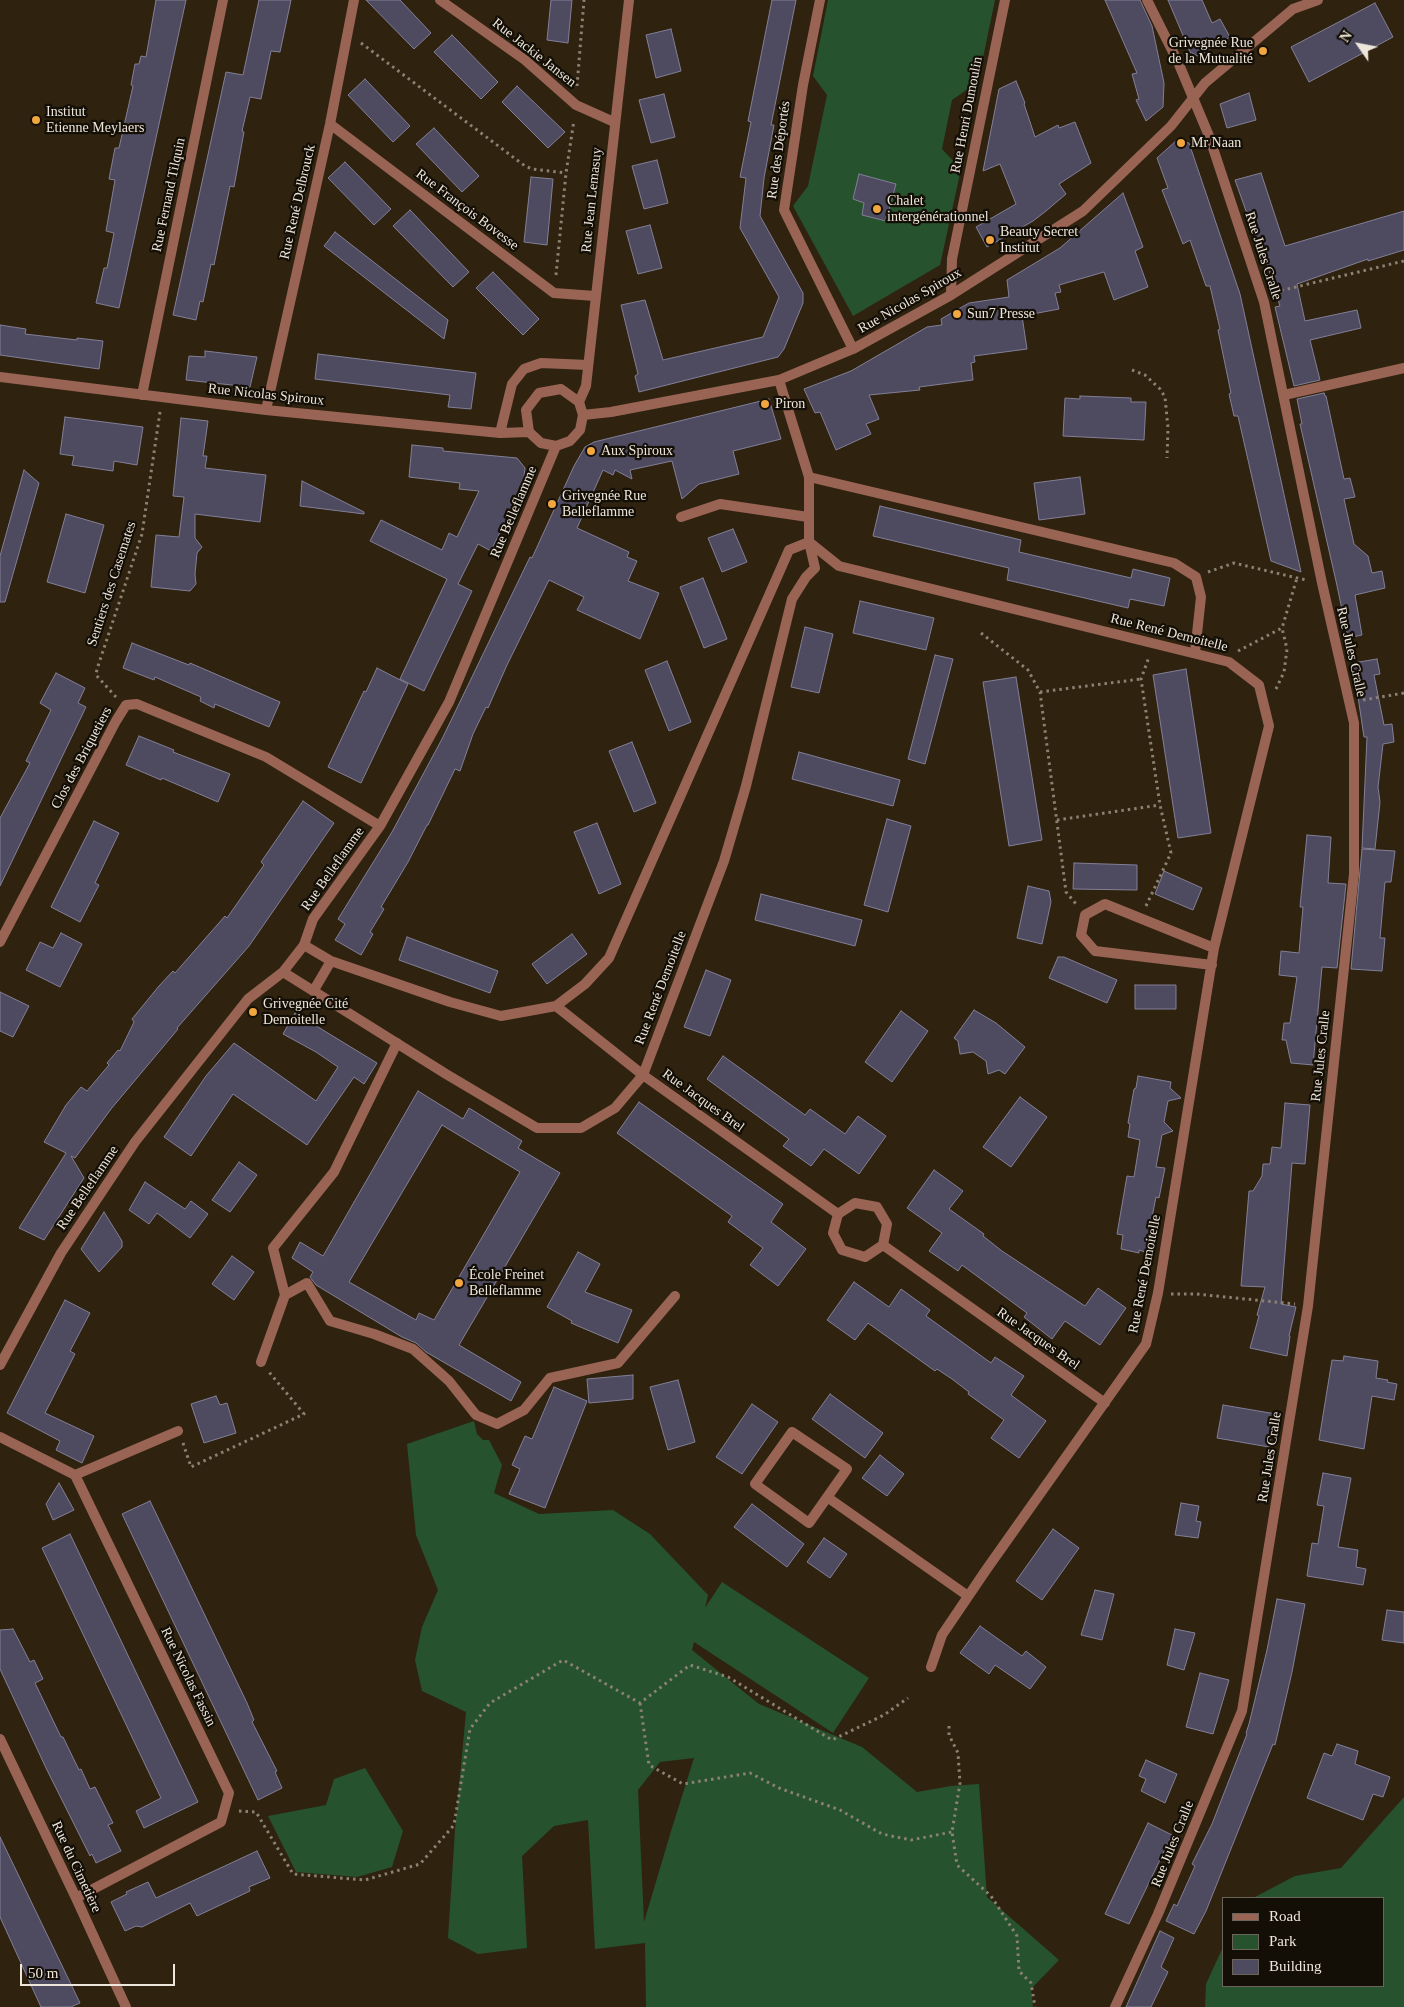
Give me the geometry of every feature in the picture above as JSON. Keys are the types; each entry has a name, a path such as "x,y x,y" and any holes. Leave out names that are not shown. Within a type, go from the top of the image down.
{"street":[{"name":"Rue Fernand Tilquin","path":"142,395 223,0"},
{"name":"Rue René Delbrouck","path":"266,410 330,124 354,0"},
{"name":"Rue Jackie Jansen","path":"440,0 525,60 576,105 614,122"},
{"name":"Rue Jean Lemasuy","path":"579,402 586,386 629,0"},
{"name":"Rue des Déportés","path":"820,0 803,85 784,210 853,349"},
{"name":"Rue Henri Dumoulin","path":"951,295 952,259 1004,0"},
{"name":"Rue Jules Cralle","path":"1115,2007 1158,1914 1242,1711 1308,1306 1354,874 1354,723 1322,583 1262,295 1209,136 1178,62 1147,0"},
{"name":"Rue Nicolas Spiroux","path":"583,415 612,412 779,380 853,349 951,295 1083,211 1171,126 1205,83 1293,9 1318,0"},
{"name":"Rue François Bovesse","path":"330,124 554,293"},
{"path":"554,293 595,296"},
{"path":"500,434 512,384 524,370 541,363 588,365"},
{"path":"1284,395 1404,368"},
{"name":"Rue Nicolas Spiroux","path":"0,376 266,410 500,434 529,432"},
{"name":"Rue René Demoitelle","path":"284,972 537,1128 581,1128 615,1108 643,1075 724,861 746,786 792,599 806,577 815,568 808,517 809,477 779,380"},
{"path":"561,389 579,402 583,415 580,430 570,441 556,446 541,443 529,432 526,410 539,393 561,389"},
{"name":"Rue Belleflamme","path":"0,1365 61,1253 135,1142 248,1000 284,972 304,945 312,919 380,826 449,702 556,446"},
{"path":"809,477 1174,562 1196,577 1201,596 1195,652"},
{"path":"681,517 720,504 808,517"},
{"path":"304,945 331,961 450,1002 501,1016 556,1006 584,984 609,958 789,550 810,542"},
{"name":"Rue René Demoitelle","path":"810,542 839,566 1195,652 1229,662 1259,685 1269,726 1214,948 1158,1294 1146,1344 942,1635 931,1667"},
{"name":"Clos des Briquetiers","path":"0,942 116,720 126,705 138,704 266,757 380,826"},
{"path":"1212,965 1095,951 1081,936 1085,915 1105,904 1214,948"},
{"path":"314,990 331,961"},
{"name":"Rue Jacques Brel","path":"556,1006 643,1075 838,1214"},
{"path":"261,1362 285,1295 273,1248 334,1172 397,1043"},
{"path":"855,1202 877,1207 888,1224 883,1245 865,1257 842,1250 833,1233 838,1214 855,1202"},
{"name":"Rue Jacques Brel","path":"883,1245 1105,1403"},
{"path":"285,1295 307,1283 330,1321 413,1348 449,1381 476,1415 497,1424 524,1410 550,1378 618,1363 675,1296"},
{"path":"0,1437 75,1475 178,1431"},
{"path":"792,1432 847,1469 827,1497 809,1523 755,1484 792,1432"},
{"name":"Rue Nicolas Fassin","path":"75,1475 229,1794 224,1810"},
{"path":"827,1497 968,1596"},
{"name":"Rue du Cimetière","path":"0,1738 126,2007"},
{"path":"76,1898 221,1822 224,1810"}],"path":[{"path":"554,293 566,172 576,105 584,0"},
{"path":"347,33 525,166 532,169 566,172"},
{"path":"1262,295 1404,260"},
{"path":"1132,370 1145,375 1160,389 1165,397 1168,428 1167,458"},
{"name":"Sentiers des Casemates","path":"126,705 118,700 96,675 142,534 162,398"},
{"path":"1196,577 1234,563 1322,583"},
{"path":"1264,705 1271,699 1284,672 1287,649 1282,628 1297,578"},
{"path":"1229,662 1235,652 1282,628"},
{"path":"981,633 1028,670 1040,692 1066,892 1085,915"},
{"path":"1141,918 1170,853 1160,805 1141,679 1154,642"},
{"path":"1040,692 1141,679"},
{"path":"1349,702 1404,693"},
{"path":"1056,820 1160,805"},
{"path":"1158,1294 1196,1294 1308,1306"},
{"path":"178,1431 191,1467 304,1414 261,1362"},
{"path":"224,1810 256,1812 293,1874 365,1880 420,1864 454,1825 470,1729 490,1703 563,1660 640,1703"},
{"path":"640,1703 690,1665 728,1677 832,1740 884,1715 908,1698"},
{"path":"640,1703 649,1765 683,1784 750,1773 779,1788 840,1810 882,1834 911,1840 952,1832"},
{"path":"949,1726 949,1735 958,1753 960,1783 952,1832 957,1865 991,1896 1017,1936 1019,1971 1031,1983 1035,2007"}],"green space":[{"path":"828,0 995,0 978,82 952,100 942,149 961,169 940,265 853,316 793,206 808,186 827,95 813,76"},
{"path":"474,1421 477,1434 483,1440 489,1440 502,1465 494,1493 539,1514 613,1510 650,1534 708,1595 705,1608 722,1582 869,1678 833,1733 694,1642 692,1650 759,1704 862,1747 917,1792 951,1786 979,1784 987,1897 1059,1960 1031,1989 1033,2007 646,2007 645,1943 595,1949 588,1820 554,1826 522,1856 527,1948 478,1954 448,1938 455,1830 466,1712 422,1691 415,1660 422,1627 438,1590 416,1535 407,1444","holes":["694,1758 644,1922 638,1790 660,1762"]},
{"path":"365,1768 403,1831 392,1867 357,1877 296,1872 268,1816 326,1805 334,1779"},
{"path":"1404,1797 1404,2007 1205,2007 1206,1984 1222,1949 1222,1987 1384,1987 1384,1897 1255,1897 1295,1876 1341,1868"}],"building":[{"path":"156,0 186,0 119,308 96,303 104,268 107,268 114,233 106,231 115,180 109,179 115,148 119,148 133,86 131,85 135,64 139,64 141,56 146,57"},
{"path":"259,0 291,0 280,52 271,51 261,99 250,97 242,131 244,132 234,187 230,186 214,265 211,264 203,302 200,301 196,320 173,315 226,72 243,75"},
{"path":"366,0 400,0 431,33 414,49"},
{"path":"551,0 572,0 568,43 547,40"},
{"path":"772,0 796,0 771,125 774,125 764,178 760,216 803,293 803,303 784,349 778,357 639,392 635,376 638,374 621,305 645,300 663,360 763,337 779,297 740,228 746,178 740,177 751,122 748,121"},
{"path":"1105,0 1140,0 1152,26 1164,83 1163,107 1146,121 1136,100 1139,99 1132,74 1137,73"},
{"path":"1168,0 1202,0 1212,23 1220,19 1230,37 1198,56 1190,52"},
{"path":"1375,3 1393,37 1309,82 1291,47"},
{"path":"671,29 681,71 656,78 646,35"},
{"path":"452,35 498,82 481,99 434,52"},
{"path":"365,79 410,126 393,142 348,95"},
{"path":"1016,81 1035,137 1058,125 1059,128 1075,122 1091,163 1059,184 1066,194 1046,211 1033,221 987,247 976,227 1016,204 1000,164 983,171 999,89"},
{"path":"517,86 565,132 548,148 502,102"},
{"path":"1249,93 1256,120 1227,128 1220,104"},
{"path":"664,94 675,137 651,143 639,100"},
{"path":"434,128 479,176 462,192 416,144"},
{"path":"1177,140 1189,143 1240,294 1301,572 1271,561 1238,416 1234,416 1229,394 1231,393 1218,330 1220,329 1210,286 1206,286 1190,240 1183,244 1162,190 1168,188 1157,158"},
{"path":"657,160 668,203 644,209 632,166"},
{"path":"345,162 391,209 374,225 328,178"},
{"path":"1261,173 1285,246 1404,211 1404,250 1368,261 1368,259 1297,284 1305,321 1357,310 1361,328 1310,340 1320,380 1294,386 1275,307 1280,306 1264,254 1261,253 1235,180"},
{"path":"859,174 896,184 886,221 862,215 864,203 853,199"},
{"path":"531,177 553,179 547,245 524,242"},
{"path":"1123,193 1143,247 1135,251 1148,287 1114,300 1104,272 1059,285 1061,292 1055,293 1059,309 1022,316 1027,349 974,356 975,362 971,363 973,380 919,387 920,390 869,395 879,419 866,424 871,434 836,450 820,412 815,413 804,389 851,371 927,327 942,325 941,319 969,303 1009,297 1007,280 1060,248"},
{"path":"410,210 469,272 453,287 393,226"},
{"path":"650,225 662,268 638,274 626,231"},
{"path":"335,232 448,320 444,339 324,246"},
{"path":"493,272 539,319 523,335 476,288"},
{"path":"0,325 26,329 25,334 103,341 99,369 0,355"},
{"path":"205,351 257,357 250,387 186,380 189,356 205,357"},
{"path":"318,354 476,373 471,409 448,407 450,395 315,379"},
{"path":"1324,393 1344,479 1350,478 1355,497 1344,499 1354,544 1368,556 1372,573 1382,571 1385,588 1355,595 1362,635 1348,638 1300,424 1302,424 1297,399"},
{"path":"1080,396 1131,398 1131,402 1146,402 1144,440 1063,436 1065,398 1080,399"},
{"path":"769,399 781,439 733,451 739,474 699,484 682,499 672,461 630,470 632,479 615,470 613,475 603,470 577,528 629,552 627,557 637,561 628,581 659,593 640,639 577,610 584,597 549,580 488,708 486,707 473,734 460,771 455,769 428,825 381,907 384,909 370,932 373,934 361,955 335,940 345,924 338,919 392,832 442,739 530,557 532,558 574,466 585,447 594,442"},
{"path":"65,417 143,427 137,465 114,461 113,471 72,465 74,456 60,454"},
{"path":"181,418 208,421 203,456 207,456 205,468 266,475 260,522 195,514 195,538 202,547 197,553 196,584 190,591 151,587 156,535 179,537 184,497 173,496"},
{"path":"412,445 443,448 443,451 517,458 525,468 523,485 491,551 478,544 458,584 472,591 424,691 400,679 447,579 370,541 381,520 442,550 449,533 457,537 479,491 459,489 460,483 409,477"},
{"path":"24,470 39,483 5,602 0,602 0,556"},
{"path":"1080,477 1085,514 1039,520 1034,483"},
{"path":"302,481 364,512 364,514 300,506"},
{"path":"880,506 1021,540 1019,552 1131,578 1133,569 1170,578 1164,606 1130,599 1128,608 1007,580 1009,568 873,536"},
{"path":"66,514 104,525 85,593 47,582"},
{"path":"733,529 747,562 722,572 708,538"},
{"path":"703,578 727,639 704,648 680,587"},
{"path":"860,601 934,618 926,650 853,633"},
{"path":"805,627 833,634 819,693 791,687"},
{"path":"132,643 189,665 190,663 280,702 269,727 215,704 214,708 200,701 201,697 155,677 154,680 123,668"},
{"path":"935,655 953,659 925,764 908,759"},
{"path":"1377,659 1380,674 1374,675 1384,725 1392,724 1394,742 1383,744 1378,787 1380,802 1375,849 1362,848 1367,737 1364,737 1353,663"},
{"path":"667,661 691,722 669,731 645,670"},
{"path":"377,668 408,684 361,783 328,767"},
{"path":"1186,669 1211,833 1178,838 1153,675"},
{"path":"56,673 85,688 78,703 86,707 0,886 0,818 30,763 26,761 51,710 40,703"},
{"path":"1016,677 1042,840 1009,846 983,682"},
{"path":"139,736 174,750 173,752 230,774 218,802 126,765"},
{"path":"632,742 656,803 634,812 609,751"},
{"path":"799,752 900,780 893,806 792,779"},
{"path":"303,801 334,823 249,946 177,1028 111,1109 75,1158 71,1156 84,1178 44,1240 19,1228 66,1153 44,1142 66,1105 81,1087 87,1091 109,1065 107,1063 118,1050 120,1051 134,1022 132,1019 159,986 173,971 175,973 225,916 227,918 264,865 261,862"},
{"path":"887,819 911,826 888,912 864,905"},
{"path":"94,821 119,833 95,883 99,885 80,922 51,907"},
{"path":"597,823 621,884 599,894 574,832"},
{"path":"1307,835 1331,837 1328,883 1346,884 1337,968 1322,967 1313,1065 1291,1063 1286,1040 1282,1040 1284,1023 1290,1023 1297,977 1279,975 1281,951 1299,953 1303,907 1300,907"},
{"path":"1362,849 1395,851 1391,882 1385,882 1380,938 1385,938 1382,971 1351,969"},
{"path":"1074,863 1137,865 1137,890 1073,889"},
{"path":"1164,871 1202,888 1193,910 1155,894"},
{"path":"1028,886 1049,891 1051,902 1042,944 1017,938"},
{"path":"761,894 862,920 855,946 755,920"},
{"path":"61,933 82,944 60,987 26,970 40,942 53,948"},
{"path":"572,934 587,954 547,984 532,964"},
{"path":"407,937 498,971 490,993 399,960"},
{"path":"1058,957 1064,957 1117,980 1107,1003 1049,978"},
{"path":"706,970 731,980 710,1036 684,1027"},
{"path":"1135,985 1176,985 1176,1009 1135,1009"},
{"path":"0,992 29,1006 13,1037 0,1031"},
{"path":"974,1010 996,1023 1025,1047 1005,1074 999,1070 988,1074 986,1061 973,1052 960,1054 958,1041 954,1038"},
{"path":"901,1011 928,1031 892,1082 865,1062"},
{"path":"295,1013 377,1063 364,1084 354,1077 307,1145 233,1094 191,1156 164,1137 206,1076 234,1043 316,1101 338,1067 316,1052 283,1034"},
{"path":"723,1056 805,1115 810,1109 845,1134 858,1116 886,1136 859,1174 824,1149 811,1166 783,1146 789,1139 707,1079"},
{"path":"1138,1076 1171,1082 1170,1088 1181,1098 1168,1101 1164,1122 1173,1131 1162,1135 1156,1167 1165,1168 1159,1198 1156,1197 1145,1252 1139,1250 1139,1253 1121,1249 1123,1235 1117,1234 1127,1176 1134,1177 1140,1140 1128,1137 1130,1124 1128,1123"},
{"path":"418,1091 463,1119 469,1108 522,1141 518,1148 560,1173 459,1345 521,1382 511,1401 316,1285 310,1277 313,1272 292,1258 300,1242 323,1256","holes":["442,1125 520,1172 434,1320 419,1313 416,1320 349,1282"]},
{"path":"1020,1097 1047,1117 1011,1167 983,1147"},
{"path":"639,1102 783,1204 771,1222 806,1249 778,1286 750,1265 763,1248 728,1222 732,1216 617,1133"},
{"path":"1285,1103 1310,1105 1305,1164 1292,1163 1281,1304 1296,1307 1289,1336 1287,1356 1250,1348 1265,1287 1241,1286 1249,1191 1253,1191 1262,1176 1263,1164 1270,1164 1272,1147 1281,1148"},
{"path":"239,1162 257,1175 230,1212 212,1200"},
{"path":"934,1170 963,1191 949,1209 984,1234 983,1236 1002,1251 1085,1306 1098,1288 1126,1308 1100,1345 1065,1321 1052,1339 1024,1317 1027,1313 962,1265 958,1271 929,1251 942,1233 907,1208"},
{"path":"145,1182 185,1209 191,1201 208,1214 190,1238 157,1213 149,1224 129,1210"},
{"path":"104,1212 122,1241 122,1247 99,1272 81,1249"},
{"path":"578,1252 600,1264 585,1292 632,1310 618,1343 571,1323 572,1321 547,1307"},
{"path":"232,1256 254,1272 234,1300 212,1284"},
{"path":"854,1282 889,1307 901,1289 930,1310 926,1316 991,1363 995,1357 1024,1376 1011,1395 1046,1421 1019,1458 991,1438 1004,1420 968,1394 969,1392 952,1379 937,1369 935,1371 868,1323 855,1340 827,1320"},
{"path":"65,1300 90,1313 70,1351 75,1354 45,1413 94,1436 82,1463 56,1450 60,1441 7,1413"},
{"path":"1344,1356 1378,1361 1376,1378 1397,1384 1394,1400 1372,1396 1364,1449 1319,1440 1332,1360 1343,1361"},
{"path":"633,1375 633,1399 589,1403 587,1379"},
{"path":"678,1380 695,1442 668,1450 650,1387"},
{"path":"554,1387 587,1401 545,1508 509,1494 520,1469 512,1465 525,1436 532,1439"},
{"path":"830,1394 883,1433 865,1458 812,1419"},
{"path":"216,1396 220,1405 227,1403 236,1433 204,1443 191,1404"},
{"path":"752,1404 778,1422 742,1474 716,1457"},
{"path":"1223,1405 1276,1414 1269,1447 1217,1438"},
{"path":"880,1455 904,1474 887,1496 862,1478"},
{"path":"1323,1473 1351,1478 1338,1547 1358,1550 1356,1567 1366,1569 1363,1585 1307,1576 1312,1543 1318,1544 1324,1506 1317,1505"},
{"path":"59,1483 74,1510 53,1520 46,1504"},
{"path":"150,1501 247,1703 254,1720 252,1722 277,1771 275,1772 282,1788 258,1800 122,1514"},
{"path":"1181,1503 1199,1506 1196,1521 1201,1522 1198,1538 1175,1535"},
{"path":"752,1504 804,1544 787,1567 734,1527"},
{"path":"1053,1529 1079,1548 1042,1600 1016,1581"},
{"path":"70,1534 198,1802 144,1828 136,1811 161,1798 42,1548"},
{"path":"824,1538 847,1554 830,1578 807,1562"},
{"path":"1095,1590 1114,1594 1102,1640 1081,1635"},
{"path":"1277,1599 1305,1604 1275,1745 1273,1744 1206,1911 1194,1934 1166,1921 1174,1904 1177,1906 1195,1866 1192,1864 1212,1824 1247,1734"},
{"path":"1387,1610 1404,1612 1404,1643 1382,1640"},
{"path":"980,1626 1022,1656 1026,1651 1046,1667 1030,1689 995,1665 989,1674 960,1653"},
{"path":"13,1629 30,1662 34,1660 43,1679 35,1683 61,1737 63,1737 79,1770 81,1769 90,1789 95,1787 113,1823 108,1825 121,1851 96,1863 92,1854 90,1856 46,1768 0,1669 0,1630"},
{"path":"1175,1629 1195,1633 1184,1670 1167,1665"},
{"path":"1200,1673 1229,1680 1213,1734 1186,1727"},
{"path":"1337,1744 1358,1751 1355,1764 1390,1777 1383,1797 1373,1794 1363,1820 1307,1798 1324,1753 1332,1756"},
{"path":"1146,1760 1177,1774 1165,1803 1141,1791 1146,1779 1139,1776"},
{"path":"1148,1823 1172,1835 1129,1924 1105,1914"},
{"path":"0,1837 80,2003 71,2007 41,2007 0,1917"},
{"path":"257,1851 270,1878 249,1887 250,1891 197,1916 190,1903 142,1927 136,1926 125,1931 111,1902 127,1894 126,1892 148,1882 156,1898"},
{"path":"1160,1931 1174,1938 1161,1967 1168,1972 1151,2007 1126,2007"}],"place":[{"name":"Grivegnée Rue de la Mutualité","path":"1263,51"},
{"name":"Institut Etienne Meylaers","path":"36,120"},
{"name":"Mr Naan","path":"1181,143"},
{"name":"Chalet intergénérationnel","path":"877,209"},
{"name":"Beauty Secret Institut","path":"990,240"},
{"name":"Sun7 Presse","path":"957,314"},
{"name":"Piron","path":"765,404"},
{"name":"Aux Spiroux","path":"591,451"},
{"name":"Grivegnée Rue Belleflamme","path":"552,504"},
{"name":"Grivegnée Cité Demoitelle","path":"253,1012"},
{"name":"École Freinet Belleflamme","path":"459,1283"}]}
